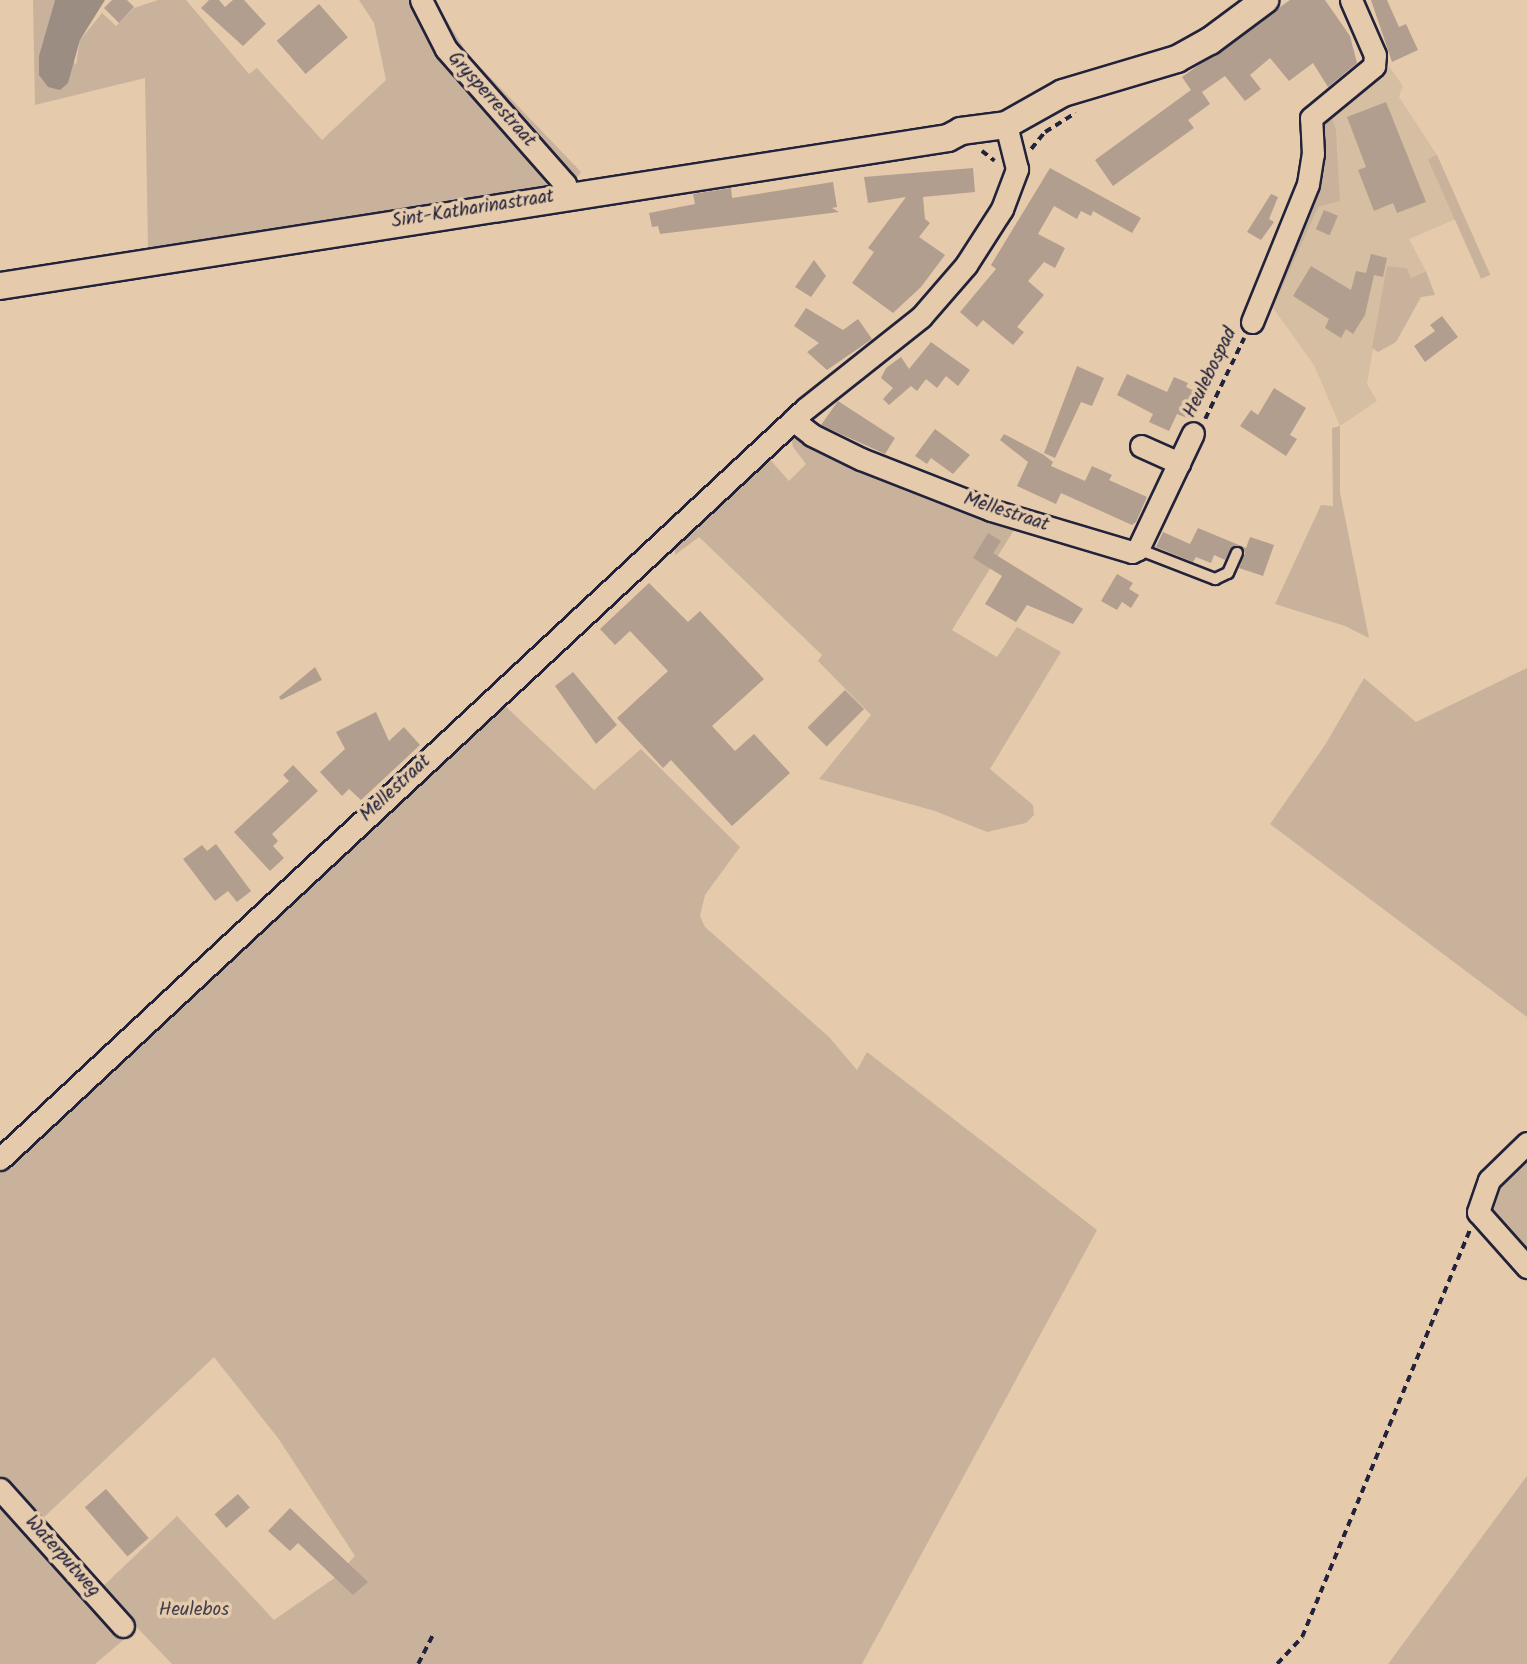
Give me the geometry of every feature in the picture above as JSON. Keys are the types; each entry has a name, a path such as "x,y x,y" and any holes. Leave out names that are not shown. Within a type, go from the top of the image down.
{"street":[{"name":"Grysperrestraat","path":"421,0 446,49 565,184 567,194"},
{"path":"1009,132 1177,59 1210,41 1265,0"},
{"path":"1252,322 1308,184 1313,154 1311,118 1374,66 1375,55 1351,0"},
{"name":"Sint-Katharinastraat","path":"0,286 567,194 947,138 964,143 1009,132"},
{"name":"Mellestraat","path":"0,1159 793,420 921,317 965,265 1006,199 1017,169 1009,132"},
{"name":"Mellestraat","path":"793,420 812,435 861,459 991,510 1132,552 1138,549"},
{"path":"1138,549 1193,433"},
{"path":"1141,446 1179,463"},
{"path":"1527,1143 1489,1180 1478,1212 1527,1267"},
{"name":"Waterputweg","path":"0,1489 123,1626"}],"lane":[{"path":"1138,549 1215,579 1228,573 1237,553"}],"path":[{"path":"1032,158 1035,141 1086,99"},
{"name":"Heulebospad","path":"1193,433 1199,431 1252,322"},
{"path":"1278,1664 1302,1637 1478,1212"},
{"path":"418,1664 434,1633"}],"shaded area":[{"path":"55,0 105,0 80,40 68,83 60,90 48,87 39,75 39,56"},
{"path":"1389,66 1403,86 1399,97 1437,155 1431,163 1456,219 1409,239 1426,271 1411,278 1407,268 1387,267 1367,384 1377,401 1340,426 1314,365 1273,308 1338,151 1330,112"}],"green space":[{"path":"33,0 55,0 49,22 76,65 80,40 102,13 116,26 134,8 158,0 186,0 249,74 257,68 322,140 386,80 374,23 359,0 413,0 550,177 547,186 148,250 145,78 35,105"},
{"path":"426,0 434,0 467,53 581,172 576,179 471,69"},
{"path":"1330,112 1336,130 1340,201 1318,207 1273,308 1266,313 1318,117"},
{"path":"1437,155 1490,275 1481,279 1428,159"},
{"path":"1387,266 1407,268 1411,278 1426,271 1435,295 1421,297 1396,342 1378,352 1372,348"},
{"path":"1340,426 1340,492 1369,638 1345,626 1275,604 1321,505 1333,506 1332,428"},
{"path":"791,437 1017,525 952,630 997,657 1017,627 1061,652 990,769 1033,805 1034,815 1026,823 987,832 935,811 819,779 871,715 818,661 822,655 699,537 675,555 675,541 767,456 789,481 806,464 793,447"},
{"path":"1527,668 1527,1017 1270,824 1325,745 1364,678 1416,722"},
{"name":"Heulebos","path":"502,703 594,790 641,749 740,847 705,895 700,916 705,927 829,1037 857,1070 867,1052 1097,1230 862,1664 172,1664 100,1589 177,1516 274,1620 333,1579 355,1556 278,1438 214,1357 40,1521 0,1476 0,1169"},
{"path":"1527,1154 1527,1255 1494,1216 1492,1199 1499,1181"},
{"path":"1527,1476 1527,1664 1388,1664"},
{"path":"0,1496 127,1637 95,1664 0,1664"}],"building":[{"path":"112,0 127,0 134,7 119,23 104,8"},
{"path":"209,0 219,0 225,7 233,0 244,0 266,24 243,46 201,8"},
{"path":"1290,0 1325,0 1350,36 1357,63 1328,87 1313,63 1289,81 1270,58 1250,75 1261,89 1245,101 1225,76 1202,92 1210,104 1188,120 1194,128 1113,186 1095,160 1191,90 1182,77"},
{"path":"1371,0 1387,0 1399,27 1406,24 1418,50 1392,62"},
{"path":"319,4 348,37 306,74 277,41"},
{"path":"1386,102 1426,202 1397,213 1393,203 1374,211 1358,170 1366,167 1347,117"},
{"path":"973,168 975,192 923,197 925,219 930,223 919,237 945,255 921,287 893,313 852,283 874,252 868,248 906,197 868,203 864,177"},
{"path":"1050,168 1141,218 1132,233 1093,211 1091,216 1081,211 1077,219 1054,206 1038,234 1065,248 1055,268 1044,262 1028,281 1044,295 1017,327 1024,332 1013,345 983,320 977,327 960,312 996,269 991,265"},
{"path":"833,182 837,207 832,208 839,212 660,234 658,226 652,227 649,213 695,204 693,194 731,188 732,198"},
{"path":"1271,194 1278,197 1269,219 1274,222 1261,240 1247,232"},
{"path":"1324,210 1338,216 1330,235 1316,229"},
{"path":"1371,254 1387,258 1383,277 1374,275 1365,315 1353,334 1346,329 1341,338 1325,328 1329,319 1293,296 1311,266 1351,290 1356,271 1366,273"},
{"path":"814,260 826,276 811,297 795,287"},
{"path":"806,308 843,330 858,319 872,339 827,370 807,352 819,343 794,326"},
{"path":"1442,316 1458,337 1425,362 1414,346 1435,331 1430,325"},
{"path":"931,342 970,370 958,386 946,376 937,388 926,379 917,391 911,386 889,405 883,399 893,388 881,378 886,368 901,357 909,369"},
{"path":"1077,366 1104,378 1092,406 1081,402 1055,458 1044,453"},
{"path":"1127,374 1167,392 1174,377 1188,383 1186,387 1199,393 1187,418 1177,414 1169,431 1149,422 1153,414 1117,395"},
{"path":"1274,388 1306,408 1290,435 1297,439 1286,456 1240,426 1251,410 1258,415"},
{"path":"838,401 895,438 885,454 821,425"},
{"path":"935,429 970,455 953,474 931,458 927,464 915,456"},
{"path":"1004,434 1044,455 1053,462 1051,466 1085,481 1092,466 1112,475 1109,480 1147,497 1136,522 1132,525 1061,493 1056,504 1017,486 1028,462 1000,440"},
{"path":"1198,528 1246,548 1250,537 1274,545 1263,576 1239,568 1245,553 1240,546 1232,547 1225,560 1214,555 1211,563 1196,557 1193,562 1156,547 1163,532 1190,544"},
{"path":"988,533 1001,541 993,553 1083,609 1073,624 1027,605 1016,622 985,604 1002,576 973,558"},
{"path":"1117,574 1133,583 1129,589 1139,595 1131,608 1122,602 1117,610 1101,601"},
{"path":"649,583 688,622 700,611 764,679 712,726 735,751 754,734 790,773 732,826 671,760 663,768 617,718 668,671 630,631 615,645 600,629"},
{"path":"315,667 322,680 281,700 279,697"},
{"path":"573,672 617,725 596,744 555,686"},
{"path":"845,690 864,709 827,747 808,727"},
{"path":"376,712 389,741 404,727 420,745 361,800 349,789 342,796 320,772 345,749 336,732"},
{"path":"293,765 318,791 272,834 278,841 273,846 284,858 270,871 234,832 289,781 283,775"},
{"path":"216,844 251,891 237,902 228,891 215,901 183,859 202,845 207,851"},
{"path":"106,1489 149,1538 128,1556 85,1507"},
{"path":"238,1494 250,1508 226,1528 215,1514"},
{"path":"290,1508 368,1582 353,1595 298,1543 290,1551 268,1531"}]}
